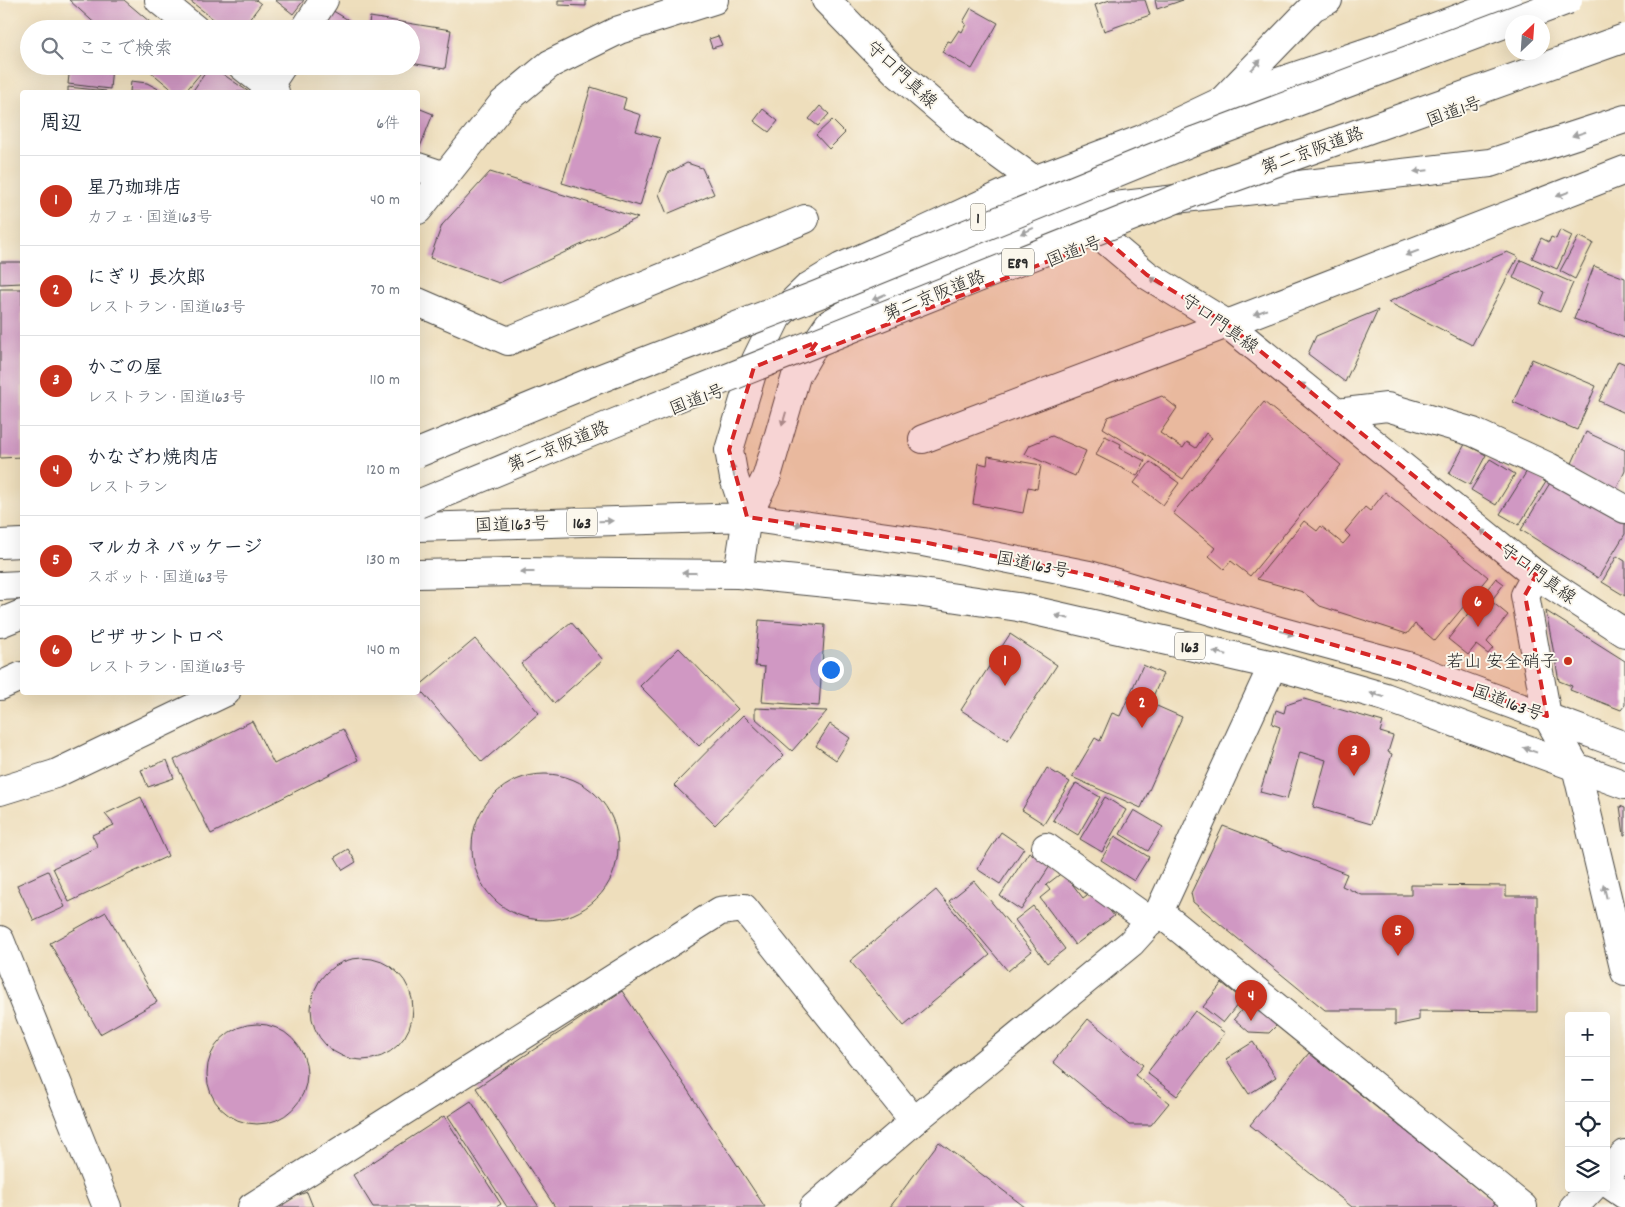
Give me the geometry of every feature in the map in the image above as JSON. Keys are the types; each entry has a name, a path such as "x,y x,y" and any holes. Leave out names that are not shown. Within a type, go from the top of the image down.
{"main road":[{"path":"159,0 183,20"},
{"path":"311,20 324,0"},
{"path":"420,207 503,103 550,64 619,30 714,0"},
{"name":"守口門真線","path":"826,0 896,72 957,124 1034,180 1147,275 1227,324 1536,575 1625,633"},
{"path":"1222,101 1313,7 1328,0"},
{"path":"747,517 734,478 729,450 756,360 777,317 808,287 841,267 1034,180 1142,139 1222,101 1507,0"},
{"name":"1","path":"420,443 1194,130 1542,0"},
{"path":"420,452 591,382 817,295 1196,140 1568,0"},
{"name":"第二京阪道路","path":"420,503 622,420 1196,191 1625,38"},
{"name":"国道1号","path":"420,511 615,431 1198,202 1625,50"},
{"path":"261,75 275,82"},
{"path":"738,574 747,517 767,476 796,376 830,324 860,306 1071,211 1490,163 1625,119"},
{"path":"420,169 445,176"},
{"path":"923,439 1625,170"},
{"path":"420,303 508,341 805,219"},
{"path":"1337,414 1387,407 1473,432 1548,467 1625,509"},
{"name":"国道163号","path":"420,528 747,517 923,542 1089,575 1279,631 1408,666 1625,746"},
{"path":"0,544 20,543"},
{"name":"163","path":"420,574 512,572 738,574 916,592 1018,607 1273,665 1385,697 1625,785"},
{"path":"1536,575 1525,595 1547,716 1576,767 1625,972"},
{"path":"0,586 20,585"},
{"path":"0,614 20,605"},
{"path":"0,623 20,615"},
{"path":"814,1207 914,1121 1131,943 1155,917 1273,665"},
{"path":"0,676 20,667"},
{"path":"0,686 20,677"},
{"path":"0,791 54,774 220,695"},
{"path":"1046,848 1155,917 1523,1207"},
{"path":"252,1207 720,911 744,908 914,1121"},
{"path":"0,940 107,1207"},
{"path":"1610,1170 1625,1154"},
{"path":"1610,1185 1625,1195"},
{"path":"1574,1207 1588,1192"}],"highlighted area":[{"path":"1105,239 1147,275 1227,324 1536,575 1525,595 1547,716 1408,666 1089,575 923,542 747,517 729,450 754,367 817,342 807,356"}],"building":[{"path":"69,0 124,0 148,20 91,20"},
{"path":"189,0 256,0 261,4 249,20 215,20"},
{"path":"275,0 304,0 293,14"},
{"path":"558,0 586,0 586,6 558,5"},
{"path":"1110,0 1145,0 1150,15 1104,31 1095,5"},
{"path":"1155,0 1183,0 1157,9"},
{"path":"971,8 998,23 972,69 942,52 948,41 951,42 959,30 962,32 966,24 963,22"},
{"path":"330,9 348,20 323,20"},
{"path":"370,17 389,20 370,20"},
{"path":"420,25 451,30 445,69 420,65"},
{"path":"718,36 722,45 712,48 709,39"},
{"path":"69,75 111,75 110,89 68,84"},
{"path":"155,75 199,75 187,90 173,90"},
{"path":"204,75 224,75 246,90 193,90"},
{"path":"131,81 147,83 160,90 130,90"},
{"path":"68,87 96,90 68,90"},
{"path":"591,87 626,98 623,109 641,115 636,131 660,138 640,206 562,183"},
{"path":"820,106 829,114 818,126 809,119"},
{"path":"420,109 433,114 420,147"},
{"path":"763,109 778,121 769,132 754,121"},
{"path":"832,120 845,133 829,149 816,135"},
{"path":"687,163 702,168 714,194 667,214 659,194 668,173"},
{"path":"490,172 638,218 499,283 430,258 442,225"},
{"path":"1560,230 1572,236 1557,269 1532,258 1541,238 1549,242 1551,237 1556,239"},
{"path":"1579,236 1593,243 1575,279 1560,271"},
{"path":"1507,252 1518,257 1472,345 1388,302"},
{"path":"1521,260 1573,283 1560,312 1540,304 1545,292 1513,278"},
{"path":"0,262 20,262 20,283 0,284"},
{"path":"1594,266 1625,278 1625,338 1574,319"},
{"path":"0,289 20,289 20,457 0,458"},
{"path":"1378,310 1345,382 1308,354 1316,336"},
{"path":"1532,359 1596,386 1577,430 1513,402"},
{"path":"1618,361 1625,364 1625,413 1599,401"},
{"path":"1162,396 1177,408 1160,433 1183,448 1187,442 1196,448 1206,433 1212,438 1183,479 1103,428 1108,417"},
{"path":"1264,402 1341,465 1250,576 1231,561 1224,569 1209,556 1215,548 1173,513"},
{"path":"1586,432 1625,450 1625,471 1615,492 1569,470"},
{"path":"1052,436 1086,451 1075,476 1025,454 1030,445"},
{"path":"1105,436 1121,444 1120,448 1145,461 1137,476 1096,455"},
{"path":"1465,444 1486,455 1470,485 1449,474"},
{"path":"988,456 1041,465 1037,489 1028,487 1023,513 973,504 979,463 987,465"},
{"path":"1490,459 1515,474 1496,505 1471,490"},
{"path":"1150,462 1179,483 1163,505 1134,483"},
{"path":"1527,471 1546,482 1519,525 1500,514"},
{"path":"1550,483 1625,519 1625,534 1598,578 1521,530"},
{"path":"1385,492 1488,577 1435,641 1415,624 1407,634 1320,606 1303,592 1257,579 1304,521 1317,531 1321,526 1343,544 1350,536 1345,531 1365,507 1370,511"},
{"path":"1617,556 1625,561 1625,596 1602,582"},
{"path":"1496,578 1504,584 1491,601 1508,615 1487,642 1493,648 1488,654 1476,645 1468,655 1448,639"},
{"path":"1546,611 1625,661 1625,705 1621,710 1570,690 1572,686 1559,681"},
{"path":"759,620 825,625 819,706 762,702 765,667 755,666"},
{"path":"571,622 603,660 554,703 521,664"},
{"path":"1010,634 1057,665 1008,740 961,710"},
{"path":"475,639 539,713 482,762 420,689 420,685"},
{"path":"679,648 738,709 699,746 640,686"},
{"path":"1143,665 1163,674 1150,703 1182,717 1141,808 1072,777 1095,738 1100,741 1112,713 1120,716"},
{"path":"1304,699 1383,722 1380,732 1393,736 1388,752 1392,754 1371,824 1313,807 1326,760 1300,752 1287,799 1260,792 1280,727 1272,724 1276,710 1284,713 1286,705"},
{"path":"755,708 827,711 792,751 755,718"},
{"path":"743,715 784,755 715,825 674,785"},
{"path":"252,721 274,764 343,729 358,760 211,834 174,760"},
{"path":"830,724 850,738 836,760 816,746"},
{"path":"167,760 174,778 148,787 141,770"},
{"path":"1047,768 1070,782 1044,824 1022,810"},
{"path":"545,774 573,780 596,796 612,819 618,847 612,875 596,898 573,914 545,920 517,914 494,898 478,875 472,847 478,819 494,796 517,780"},
{"path":"1076,783 1100,797 1078,835 1053,820"},
{"path":"141,797 168,856 69,902 53,868 98,847 92,835 114,825 105,814"},
{"path":"1105,797 1126,810 1102,852 1080,839"},
{"path":"1620,806 1625,808 1625,835 1624,835"},
{"path":"1134,810 1163,827 1148,851 1120,834"},
{"path":"1223,826 1347,874 1342,886 1362,895 1411,895 1411,885 1506,886 1506,896 1537,896 1537,1012 1419,1011 1419,1020 1395,1025 1395,1010 1325,1010 1193,902 1191,893"},
{"path":"1001,832 1024,848 1000,884 977,869"},
{"path":"1115,836 1149,857 1134,881 1101,860"},
{"path":"348,849 356,862 343,870 335,857"},
{"path":"1029,852 1050,866 1021,910 1000,896"},
{"path":"48,871 65,907 34,921 17,885"},
{"path":"1063,872 1083,898 1094,890 1114,916 1075,945 1040,898 1050,890 1046,885"},
{"path":"974,881 1032,951 1008,971 949,901"},
{"path":"936,890 990,955 904,1026 850,961"},
{"path":"1033,906 1065,949 1047,963 1015,920"},
{"path":"106,912 157,1002 100,1034 50,943"},
{"path":"362,958 382,962 398,973 409,989 413,1009 409,1029 398,1045 382,1056 362,1060 342,1056 326,1045 315,1029 311,1009 315,989 326,973 342,962"},
{"path":"1222,983 1242,999 1223,1023 1203,1007"},
{"path":"622,991 765,1207 555,1207 476,1088"},
{"path":"1249,1001 1277,1025 1269,1033 1249,1032 1234,1019"},
{"path":"1195,1011 1225,1033 1177,1096 1147,1073"},
{"path":"1088,1019 1143,1065 1135,1075 1169,1103 1151,1125 1129,1125 1053,1062"},
{"path":"257,1024 267,1025 285,1032 299,1046 306,1064 306,1084 299,1102 285,1116 267,1123 257,1124 247,1123 229,1116 215,1102 208,1084 207,1074 208,1064 215,1046 229,1032 247,1025"},
{"path":"1253,1042 1276,1077 1249,1094 1226,1059"},
{"path":"1309,1053 1495,1203 1492,1207 1352,1207 1250,1125"},
{"path":"471,1101 539,1207 507,1207 448,1116"},
{"path":"444,1116 501,1204 496,1207 373,1207 353,1175"},
{"path":"939,1142 1025,1207 890,1207"},
{"path":"307,1192 313,1207 280,1207 278,1203"}],"place":[{"name":"ピザ サントロペ","path":"1478,627"},
{"name":"若山 安全硝子","path":"1568,661"},
{"name":"星乃珈琲店","path":"1005,686"},
{"name":"にぎり 長次郎","path":"1142,728"},
{"name":"かごの屋","path":"1354,776"},
{"name":"マルカネ パッケージ","path":"1398,956"},
{"name":"かなざわ焼肉店","path":"1251,1021"}]}
